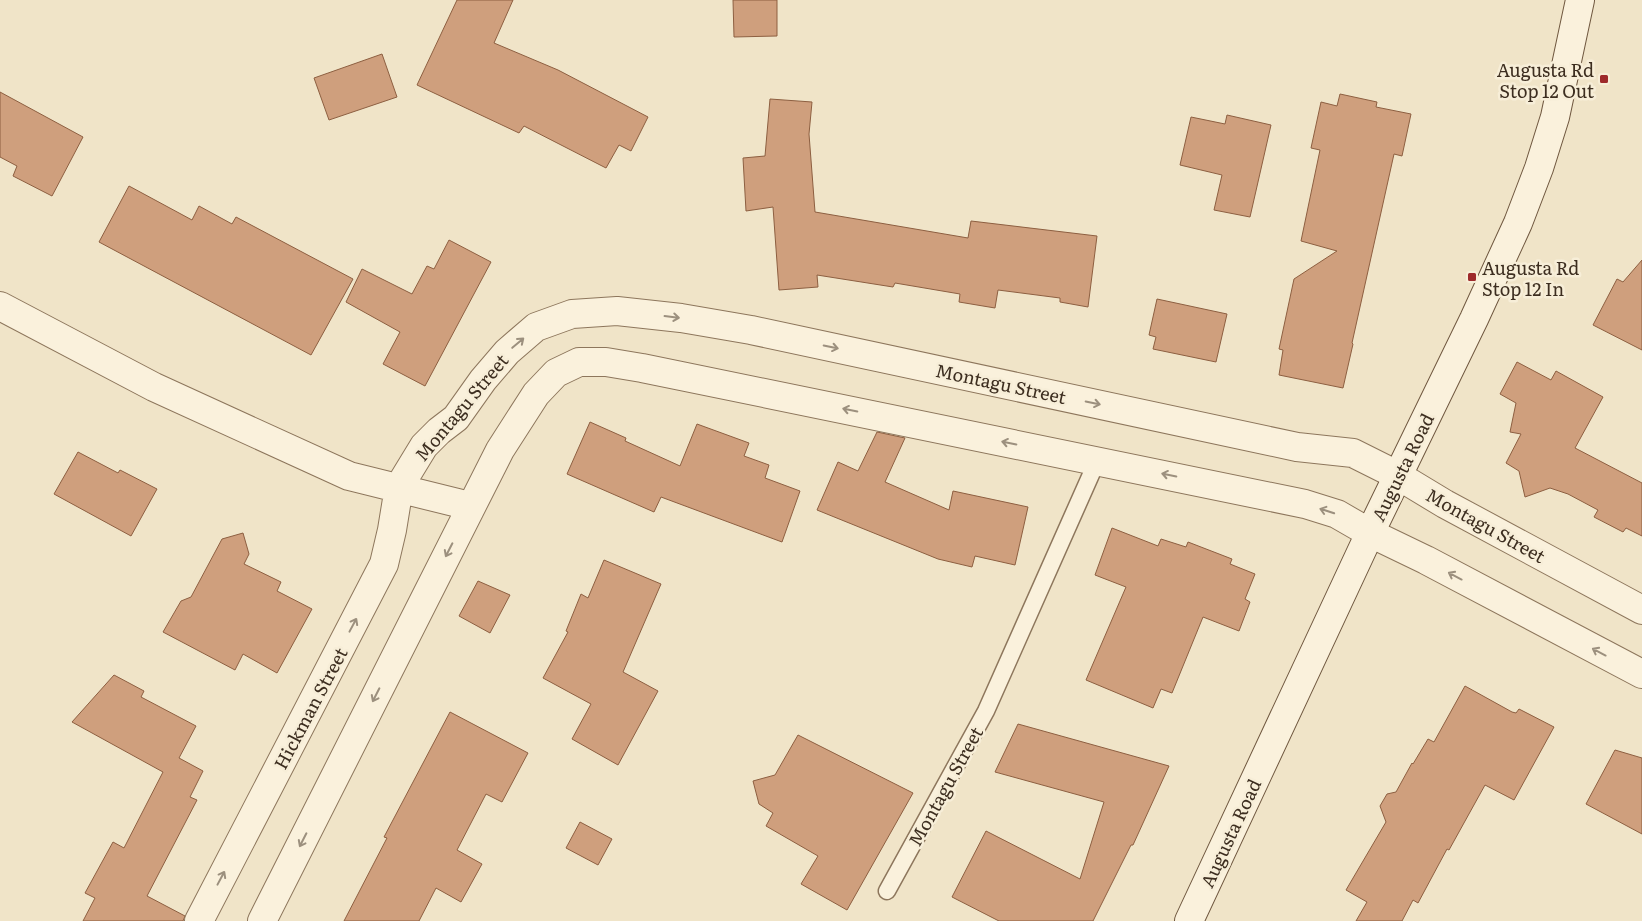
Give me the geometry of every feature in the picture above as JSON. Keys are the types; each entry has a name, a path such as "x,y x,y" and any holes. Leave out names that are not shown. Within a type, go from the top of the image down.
{"street":[{"name":"Augusta Road","path":"1189,921 1397,475 1474,319 1525,204 1555,117 1580,0"},
{"path":"0,306 154,387 349,476 470,506"},
{"name":"Montagu Street","path":"399,487 424,446 456,418 483,380 507,352 536,327 572,314 616,311 681,318 751,330 1297,447 1352,454 1397,475 1445,504 1642,610"},
{"path":"262,921 470,506 500,450 536,394 556,374 579,362 606,362 642,368 1305,504 1338,514 1370,534 1426,560 1642,674"},
{"name":"Hickman Street","path":"199,921 384,564 399,487"}],"lane":[{"name":"Montagu Street","path":"887,891 986,711 1097,460"}],"building":[{"path":"457,0 513,0 494,43 558,70 648,117 631,151 619,145 606,168 524,126 519,133 417,85"},
{"path":"733,0 777,0 777,36 734,37"},
{"path":"382,54 397,97 329,120 314,78"},
{"path":"0,92 83,137 52,196 13,176 17,166 0,157"},
{"path":"1340,94 1377,102 1376,107 1411,114 1402,156 1394,154 1343,388 1279,375 1283,350 1279,349 1294,279 1337,251 1301,241 1320,150 1311,148 1321,102 1337,106"},
{"path":"770,99 812,102 809,134 815,212 968,238 971,221 1097,236 1088,307 1060,302 1060,298 998,290 995,308 959,302 960,294 895,283 893,287 817,275 818,287 779,290 773,207 746,211 743,158 765,156"},
{"path":"1227,115 1271,125 1250,217 1214,210 1222,175 1180,165 1191,117 1225,124"},
{"path":"129,186 192,220 199,206 232,224 236,217 353,279 311,355 99,242"},
{"path":"449,240 491,262 425,386 383,364 400,332 346,302 362,269 412,294 427,266 434,269"},
{"path":"1642,260 1642,350 1593,325 1617,279 1623,282"},
{"path":"1157,299 1227,314 1216,362 1153,349 1156,337 1149,335"},
{"path":"1517,362 1551,380 1556,371 1603,397 1575,448 1642,483 1642,536 1626,528 1623,532 1594,517 1598,510 1568,494 1550,488 1525,497 1519,471 1506,463 1521,434 1510,432 1516,403 1500,394"},
{"path":"590,422 626,438 625,441 680,466 697,424 749,443 744,456 769,465 765,478 800,491 782,542 661,497 654,512 567,474"},
{"path":"877,432 905,438 885,482 949,510 953,491 1028,507 1015,565 975,556 972,567 938,559 817,510 838,462 858,471"},
{"path":"78,452 118,473 120,470 157,489 131,536 54,494"},
{"path":"1112,528 1158,546 1161,539 1186,547 1188,542 1232,559 1230,564 1255,574 1245,599 1250,602 1239,631 1203,617 1172,693 1161,689 1153,708 1086,680 1126,587 1095,575"},
{"path":"243,533 249,554 244,564 281,582 277,591 312,609 277,673 243,654 235,670 163,632 181,601 191,597 222,539"},
{"path":"604,560 661,584 623,672 658,691 618,765 572,739 591,704 543,678 568,632 566,631 581,594 588,598"},
{"path":"478,581 510,595 490,633 459,616"},
{"path":"114,675 144,691 141,697 196,726 179,758 203,771 190,797 197,800 147,896 185,916 183,921 83,921 95,898 85,893 113,842 124,848 163,772 72,722"},
{"path":"1465,686 1512,712 1516,713 1519,709 1554,727 1514,800 1485,785 1418,903 1413,900 1402,921 1356,921 1367,902 1346,890 1386,822 1380,806 1387,794 1396,792 1428,739 1434,742"},
{"path":"450,712 528,753 502,802 486,794 457,850 482,864 461,902 436,888 419,921 344,921 387,838 384,837"},
{"path":"1018,724 1169,766 1133,845 1131,845 1093,921 999,921 952,897 986,831 1080,879 1104,802 995,772"},
{"path":"798,735 913,793 847,910 801,884 818,856 766,826 773,813 759,804 753,781 775,775"},
{"path":"1615,750 1642,758 1642,834 1586,804"},
{"path":"580,822 612,839 598,865 566,848"}],"place":[{"name":"Augusta Rd Stop 12 Out","path":"1604,79"},
{"name":"Augusta Rd Stop 12 In","path":"1472,277"}]}
